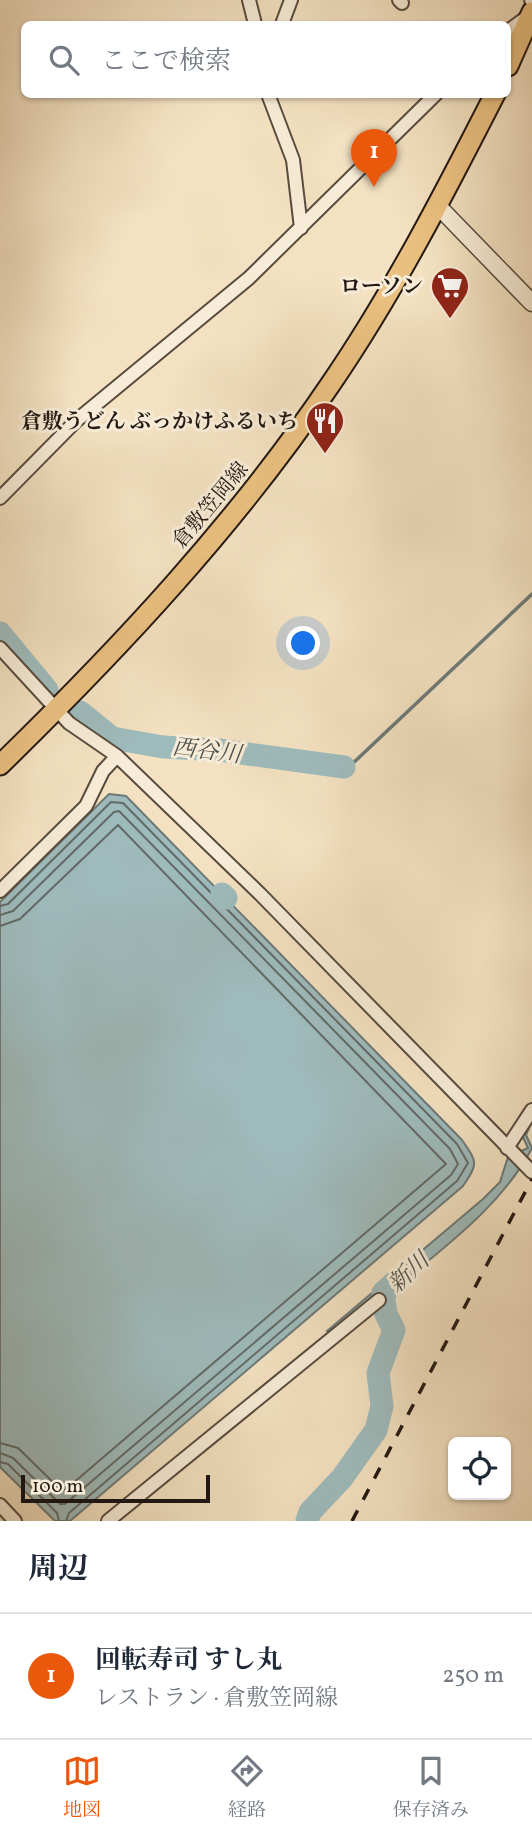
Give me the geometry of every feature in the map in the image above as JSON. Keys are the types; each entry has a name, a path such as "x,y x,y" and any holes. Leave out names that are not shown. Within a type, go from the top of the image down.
{"main road":[{"path":"511,59 531,9"},
{"name":"倉敷笠岡線","path":"0,765 56,710 195,560 285,448 331,384 438,206 493,98"}],"street":[{"path":"248,0 254,21"},
{"path":"283,21 290,0"},
{"path":"511,28 531,9"},
{"path":"270,98 293,160 301,228"},
{"path":"0,498 77,420 225,298 301,228 323,202 432,98"},
{"path":"438,206 532,303"},
{"path":"0,648 69,723 117,756 260,894 530,1170"},
{"path":"0,891 86,806 103,771 117,756"},
{"path":"507,1148 532,1110"},
{"path":"108,1521 379,1300"},
{"path":"0,1506 15,1521"}],"water":[{"path":"109,794 126,796 462,1140 471,1153 474,1167 463,1186 70,1521 55,1521 0,1467 0,902"},
{"path":"532,1121 526,1135 532,1148 488,1208 393,1290 377,1295 330,1334 327,1331 500,1182 508,1157 528,1148 522,1135"}],"waterway":[{"path":"344,767 350,766 532,594"},
{"name":"西谷川","path":"0,633 47,690"},
{"name":"西谷川","path":"80,712 112,738 163,747 219,750 344,767"},
{"path":"222,894 226,898"},
{"name":"新川","path":"307,1521 310,1512 342,1478 376,1430 382,1406 378,1373 394,1330 386,1314 383,1293 396,1281"}],"railway":[{"path":"352,1521 532,1179"}],"place":[{"name":"回転寿司 すし丸","path":"374,187"},
{"name":"ローソン","path":"450,320"},
{"name":"倉敷うどん ぶっかけふるいち","path":"325,455"}]}
